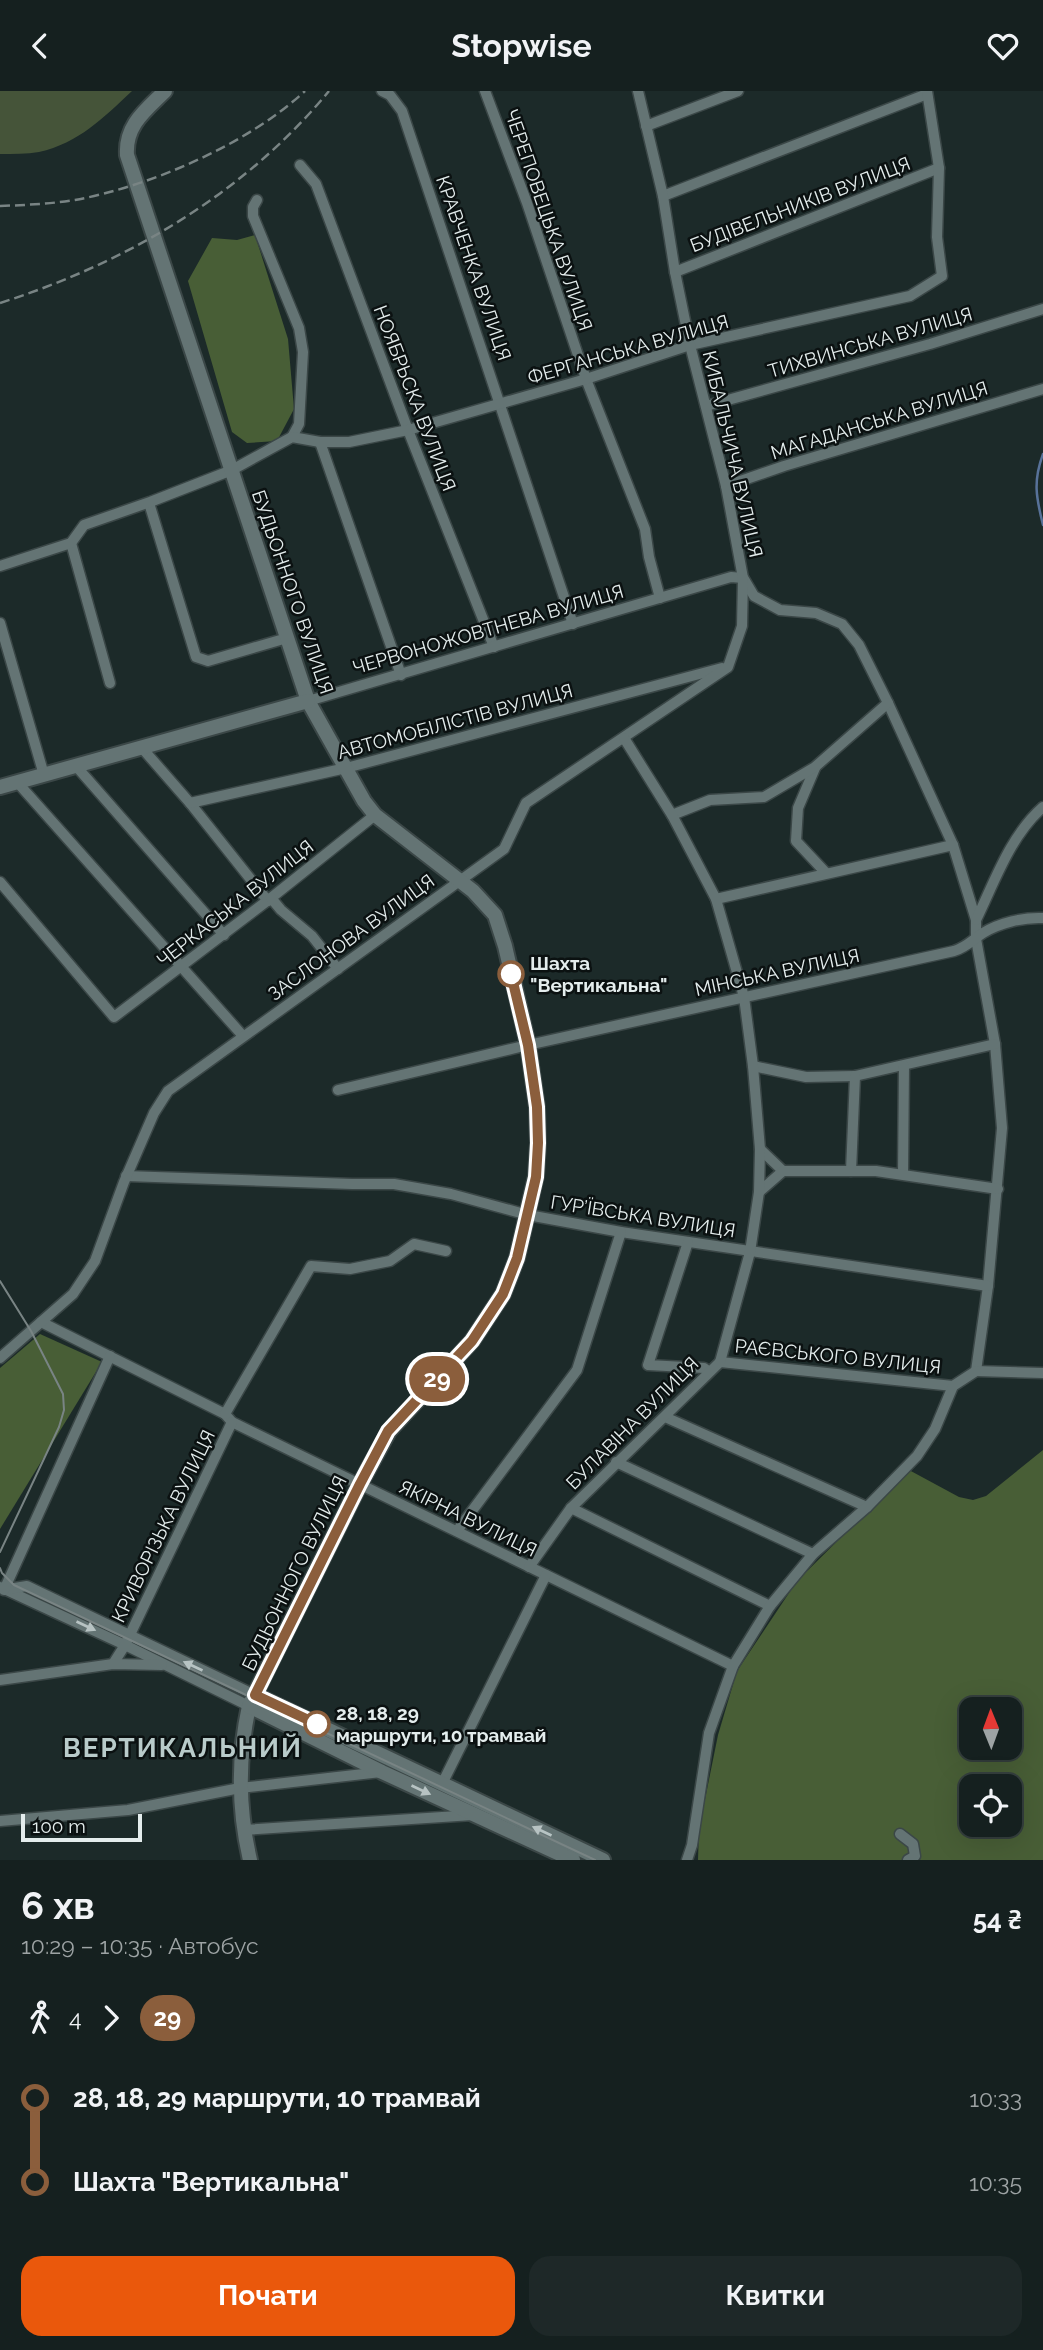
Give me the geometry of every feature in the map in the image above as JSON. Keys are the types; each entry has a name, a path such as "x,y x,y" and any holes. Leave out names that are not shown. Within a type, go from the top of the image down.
{"main road":[{"name":"БУДЬОННОГО ВУЛИЦЯ","path":"165,91 131,127 126,145 127,155 308,701 364,801 375,815 460,880 495,915 528,1045 537,1107 536,1177 517,1258 503,1294 472,1341 388,1431 252,1701 244,1731 240,1788 243,1830 250,1860"},
{"name":"ЧЕРВОНОЖОВТНЕВА ВУЛИЦЯ","path":"0,787 308,701"},
{"path":"252,1701 382,1772 573,1860"},
{"path":"252,1701 442,1783 603,1860"}],"street":[{"name":"КРАВЧЕНКА ВУЛИЦЯ","path":"382,91 390,95 402,111 573,624"},
{"name":"ЧЕРЕПОВЕЦЬКА ВУЛИЦЯ","path":"485,91 527,203 586,379 645,529 660,598"},
{"name":"КИБАЛЬЧИЧА ВУЛИЦЯ","path":"638,91 663,196 690,345 726,486 743,579"},
{"path":"646,126 738,91"},
{"path":"663,196 927,93 939,168"},
{"name":"НОЯБРЬСКА ВУЛИЦЯ","path":"300,165 316,184 408,430 494,647"},
{"name":"ФЕРГАНСЬКА ВУЛИЦЯ","path":"292,437 320,442 349,442 408,430 501,405 690,345 910,296 942,277 937,237 939,168"},
{"name":"БУДІВЕЛЬНИКІВ ВУЛИЦЯ","path":"675,272 939,168"},
{"path":"0,566 71,543 84,525 232,470 292,437 299,424 303,352 299,328 253,216 253,207 257,201"},
{"name":"ТИХВИНСЬКА ВУЛИЦЯ","path":"706,406 930,344 1043,309"},
{"name":"МАГАДАНСЬКА ВУЛИЦЯ","path":"726,486 784,466 1043,389"},
{"path":"320,442 401,675"},
{"path":"149,503 196,657 208,661 287,638"},
{"path":"71,543 110,683"},
{"name":"ЧЕРВОНОЖОВТНЕВА ВУЛИЦЯ","path":"308,701 731,577 743,579"},
{"path":"729,667 742,626 743,579"},
{"path":"743,579 754,596 780,610 816,614 842,624 859,645 953,845 976,920 975,939 995,1044 1002,1128 988,1286 976,1371"},
{"path":"0,623 44,775"},
{"name":"ЗАСЛОНОВА ВУЛИЦЯ","path":"0,1358 73,1294 94,1261 126,1176 154,1113 168,1090 504,849 526,803 729,667"},
{"name":"АВТОМОБІЛІСТІВ ВУЛИЦЯ","path":"190,803 346,768 729,667"},
{"path":"672,815 710,800 764,797 815,767 888,703"},
{"name":"БУЛАВІНА ВУЛИЦЯ","path":"529,1567 571,1508 720,1361 750,1252 759,1192 760,1149 744,997 716,899 672,815 624,739"},
{"path":"142,748 270,900 312,936 338,969"},
{"path":"76,766 224,935"},
{"path":"815,767 798,808 796,841 826,873"},
{"path":"17,782 243,1036"},
{"path":"976,920 1008,852 1028,820 1043,807"},
{"name":"ЧЕРКАСЬКА ВУЛИЦЯ","path":"0,882 114,1017 270,900 375,815"},
{"path":"716,899 953,845"},
{"name":"МІНСЬКА ВУЛИЦЯ","path":"338,1090 954,951 968,946 984,932 1000,926 1029,917 1043,918"},
{"path":"753,1066 806,1077 855,1076 995,1044"},
{"path":"903,1174 904,1066"},
{"path":"851,1171 855,1076"},
{"path":"760,1149 783,1171"},
{"path":"759,1192 783,1171 876,1171 998,1189"},
{"name":"ГУР’ЇВСЬКА ВУЛИЦЯ","path":"126,1176 394,1184 451,1194 528,1215 621,1232 988,1286"},
{"path":"457,1531 577,1370 621,1232"},
{"path":"688,1242 648,1365 705,1368 708,1371"},
{"name":"КРИВОРІЗЬКА ВУЛИЦЯ","path":"113,1664 128,1640 229,1418 311,1266 350,1269 390,1261 414,1244 446,1251"},
{"name":"ЯКІРНА ВУЛИЦЯ","path":"41,1322 360,1484 733,1666"},
{"path":"110,1356 2,1589 128,1640 252,1701"},
{"name":"РАЄВСЬКОГО ВУЛИЦЯ","path":"720,1361 953,1386"},
{"path":"687,1860 692,1845 709,1733 733,1666 770,1606 813,1554 867,1507 917,1456 935,1429 953,1386 976,1371 1043,1373"},
{"path":"665,1417 867,1507"},
{"path":"616,1462 813,1554"},
{"path":"571,1508 770,1606"},
{"path":"442,1783 546,1575"},
{"path":"128,1640 166,1665 252,1701"},
{"path":"0,1680 113,1664 166,1665"},
{"path":"0,1821 128,1810 240,1788 382,1772"},
{"path":"243,1830 474,1815"},
{"path":"900,1834 913,1844 915,1856 908,1860"}],"green space":[{"path":"0,91 132,91 90,128 66,142 39,152 0,154"},
{"path":"255,235 288,339 294,409 277,441 247,443 232,432 188,281 212,238 237,240"},
{"path":"40,1334 102,1362 0,1529 0,1368"},
{"path":"1043,1450 1043,1860 698,1860 699,1829 718,1735 737,1671 797,1581 909,1470 959,1497 973,1500 986,1496"}],"waterway":[{"path":"1043,454 1037,489 1043,525"}],"tram line":[{"path":"0,1281 31,1331 63,1394 64,1410 59,1427 0,1552"},
{"path":"0,1568 14,1585 595,1860"}],"railway":[{"path":"0,206 75,200 135,185 227,145 256,128 305,91"},
{"path":"0,303 93,267 180,221 259,162 296,128 329,91"}],"bus line":[{"name":"29","path":"317,1724 255,1695 388,1431 472,1341 503,1294 517,1258 536,1177 538,1143 537,1107 528,1045 511,974"}],"place":[{"name":"Шахта \"Вертикальна\"","path":"511,974"},
{"name":"28, 18, 29 маршрути, 10 трамвай","path":"317,1724"}],"district":[{"name":"ВЕРТИКАЛЬНИЙ","path":"183,1748"}]}
